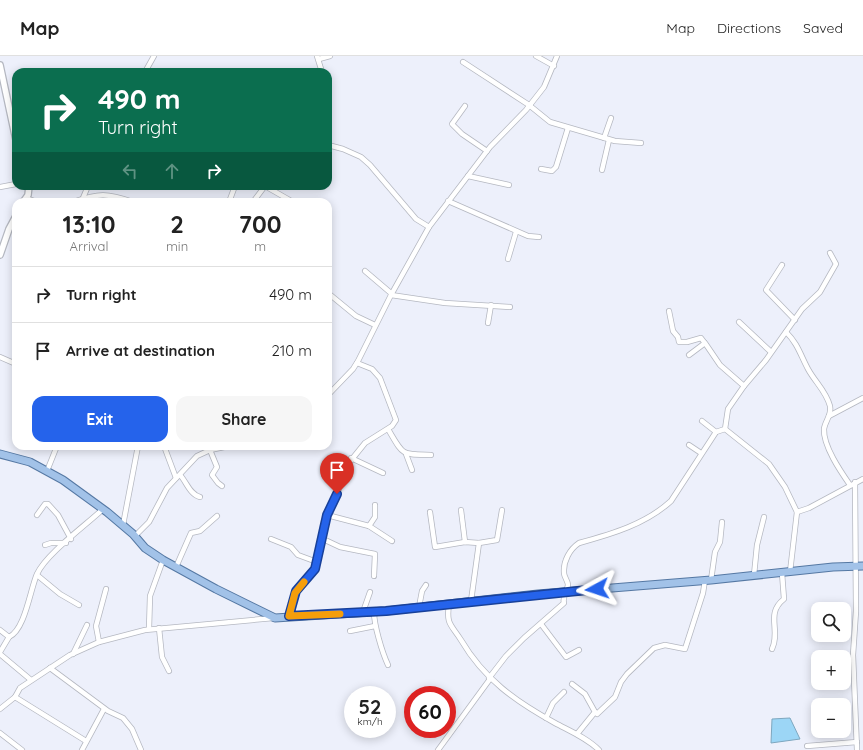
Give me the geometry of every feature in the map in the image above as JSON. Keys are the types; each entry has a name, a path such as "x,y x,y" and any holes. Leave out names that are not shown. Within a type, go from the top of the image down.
{"main road":[{"path":"0,454 30,462 63,480 123,525 145,548 163,560 275,618 374,612 567,591 859,566"}],"street":[{"path":"147,68 154,56"},
{"path":"321,68 318,58 330,56"},
{"path":"536,56 554,66"},
{"path":"332,390 356,363 391,295 429,227 487,151 544,88 557,56"},
{"path":"463,62 529,105 550,122 609,140 641,143"},
{"path":"0,65 12,121"},
{"path":"465,106 452,124 462,134 487,151"},
{"path":"604,138 611,118"},
{"path":"540,169 552,170 556,167 568,128"},
{"path":"602,170 609,140"},
{"path":"332,146 361,157 370,165 416,219 429,227"},
{"path":"468,176 508,185"},
{"path":"0,187 12,185"},
{"path":"83,198 86,190"},
{"path":"272,190 286,198"},
{"path":"83,198 104,194 118,198"},
{"path":"448,202 516,232 528,236 539,237"},
{"path":"0,255 12,223"},
{"path":"508,259 516,232"},
{"path":"724,429 728,409 744,386 802,309 820,292 836,264 830,253"},
{"path":"782,265 766,290 767,293 794,320"},
{"path":"365,272 391,295 445,303 510,307"},
{"path":"332,296 356,316 375,325"},
{"path":"488,323 491,305"},
{"path":"669,311 673,331 678,337 679,342 687,342 700,338 720,365 744,386"},
{"path":"739,322 771,352"},
{"path":"786,332 796,342 808,370 825,393 830,405 829,416 824,430 827,442 833,457 850,485"},
{"path":"689,355 704,342"},
{"path":"0,357 12,362"},
{"path":"289,616 295,593 314,571 323,539 327,515 339,489 344,469 351,458 368,441 388,429 396,420 382,381 376,373 356,363"},
{"path":"829,416 863,398"},
{"path":"702,421 716,432"},
{"path":"388,429 401,450 406,454 412,470"},
{"path":"438,750 506,656 564,603 564,596 567,591 568,584 564,573 568,553 573,547 580,543 634,525 661,510 671,501 716,432 724,429"},
{"path":"724,429 769,464 785,487 798,512 786,572 784,599 777,605 775,612 776,640 772,649"},
{"path":"689,445 701,453"},
{"path":"47,471 55,450"},
{"path":"123,525 137,450"},
{"path":"166,450 178,476 186,480 193,494 200,497"},
{"path":"135,536 149,522 163,494 197,456 210,450 217,467 212,475 222,486"},
{"path":"406,454 431,455"},
{"path":"351,458 383,474"},
{"path":"798,512 809,508 863,479"},
{"path":"855,482 859,566 853,656 857,750"},
{"path":"37,515 46,504 48,504 58,515 71,539"},
{"path":"369,526 375,517 375,505"},
{"path":"31,680 0,653 9,637 17,632 20,626 37,575 44,564 103,510"},
{"path":"461,510 465,542"},
{"path":"430,512 435,547 465,542 479,543 497,540 502,510"},
{"path":"327,515 369,526 392,541"},
{"path":"176,567 191,533 203,530 216,516"},
{"path":"754,575 757,545 764,517"},
{"path":"576,734 595,712 597,714 615,697 621,682 627,674 654,648 665,645 685,649 708,580 714,552 720,542 722,522"},
{"path":"271,539 292,547 298,555 317,562"},
{"path":"323,539 340,547 375,554 374,576"},
{"path":"45,545 51,543 66,543"},
{"path":"471,601 479,543"},
{"path":"149,629 150,596 163,560"},
{"path":"37,575 60,594 79,605"},
{"path":"419,607 422,591 426,585"},
{"path":"99,642 96,626 106,589"},
{"path":"363,612 370,592"},
{"path":"449,604 447,615 453,630 475,662 490,678 510,695 546,718 576,734 599,750"},
{"path":"374,612 375,626 379,631 388,665"},
{"path":"0,709 15,697 20,688 31,680 73,654 99,642 149,629 275,618"},
{"path":"541,624 566,657 579,650"},
{"path":"73,654 87,625"},
{"path":"350,631 375,626"},
{"path":"159,628 162,656 169,671"},
{"path":"0,630 9,637"},
{"path":"50,668 104,708 117,714 127,724 137,739 141,750"},
{"path":"572,684 585,694 595,712"},
{"path":"546,718 554,703 564,692"},
{"path":"15,697 86,742"},
{"path":"82,750 104,708"},
{"path":"0,734 22,750"},
{"path":"807,746 856,742"}],"water":[{"path":"790,718 800,739 771,743 772,719"}],"slow traffic":[{"path":"304,582 295,593 289,616 340,614"}],"route":[{"path":"337,494 328,511 320,555 315,569 311,576 297,589 289,616 386,611 597,589"}]}
